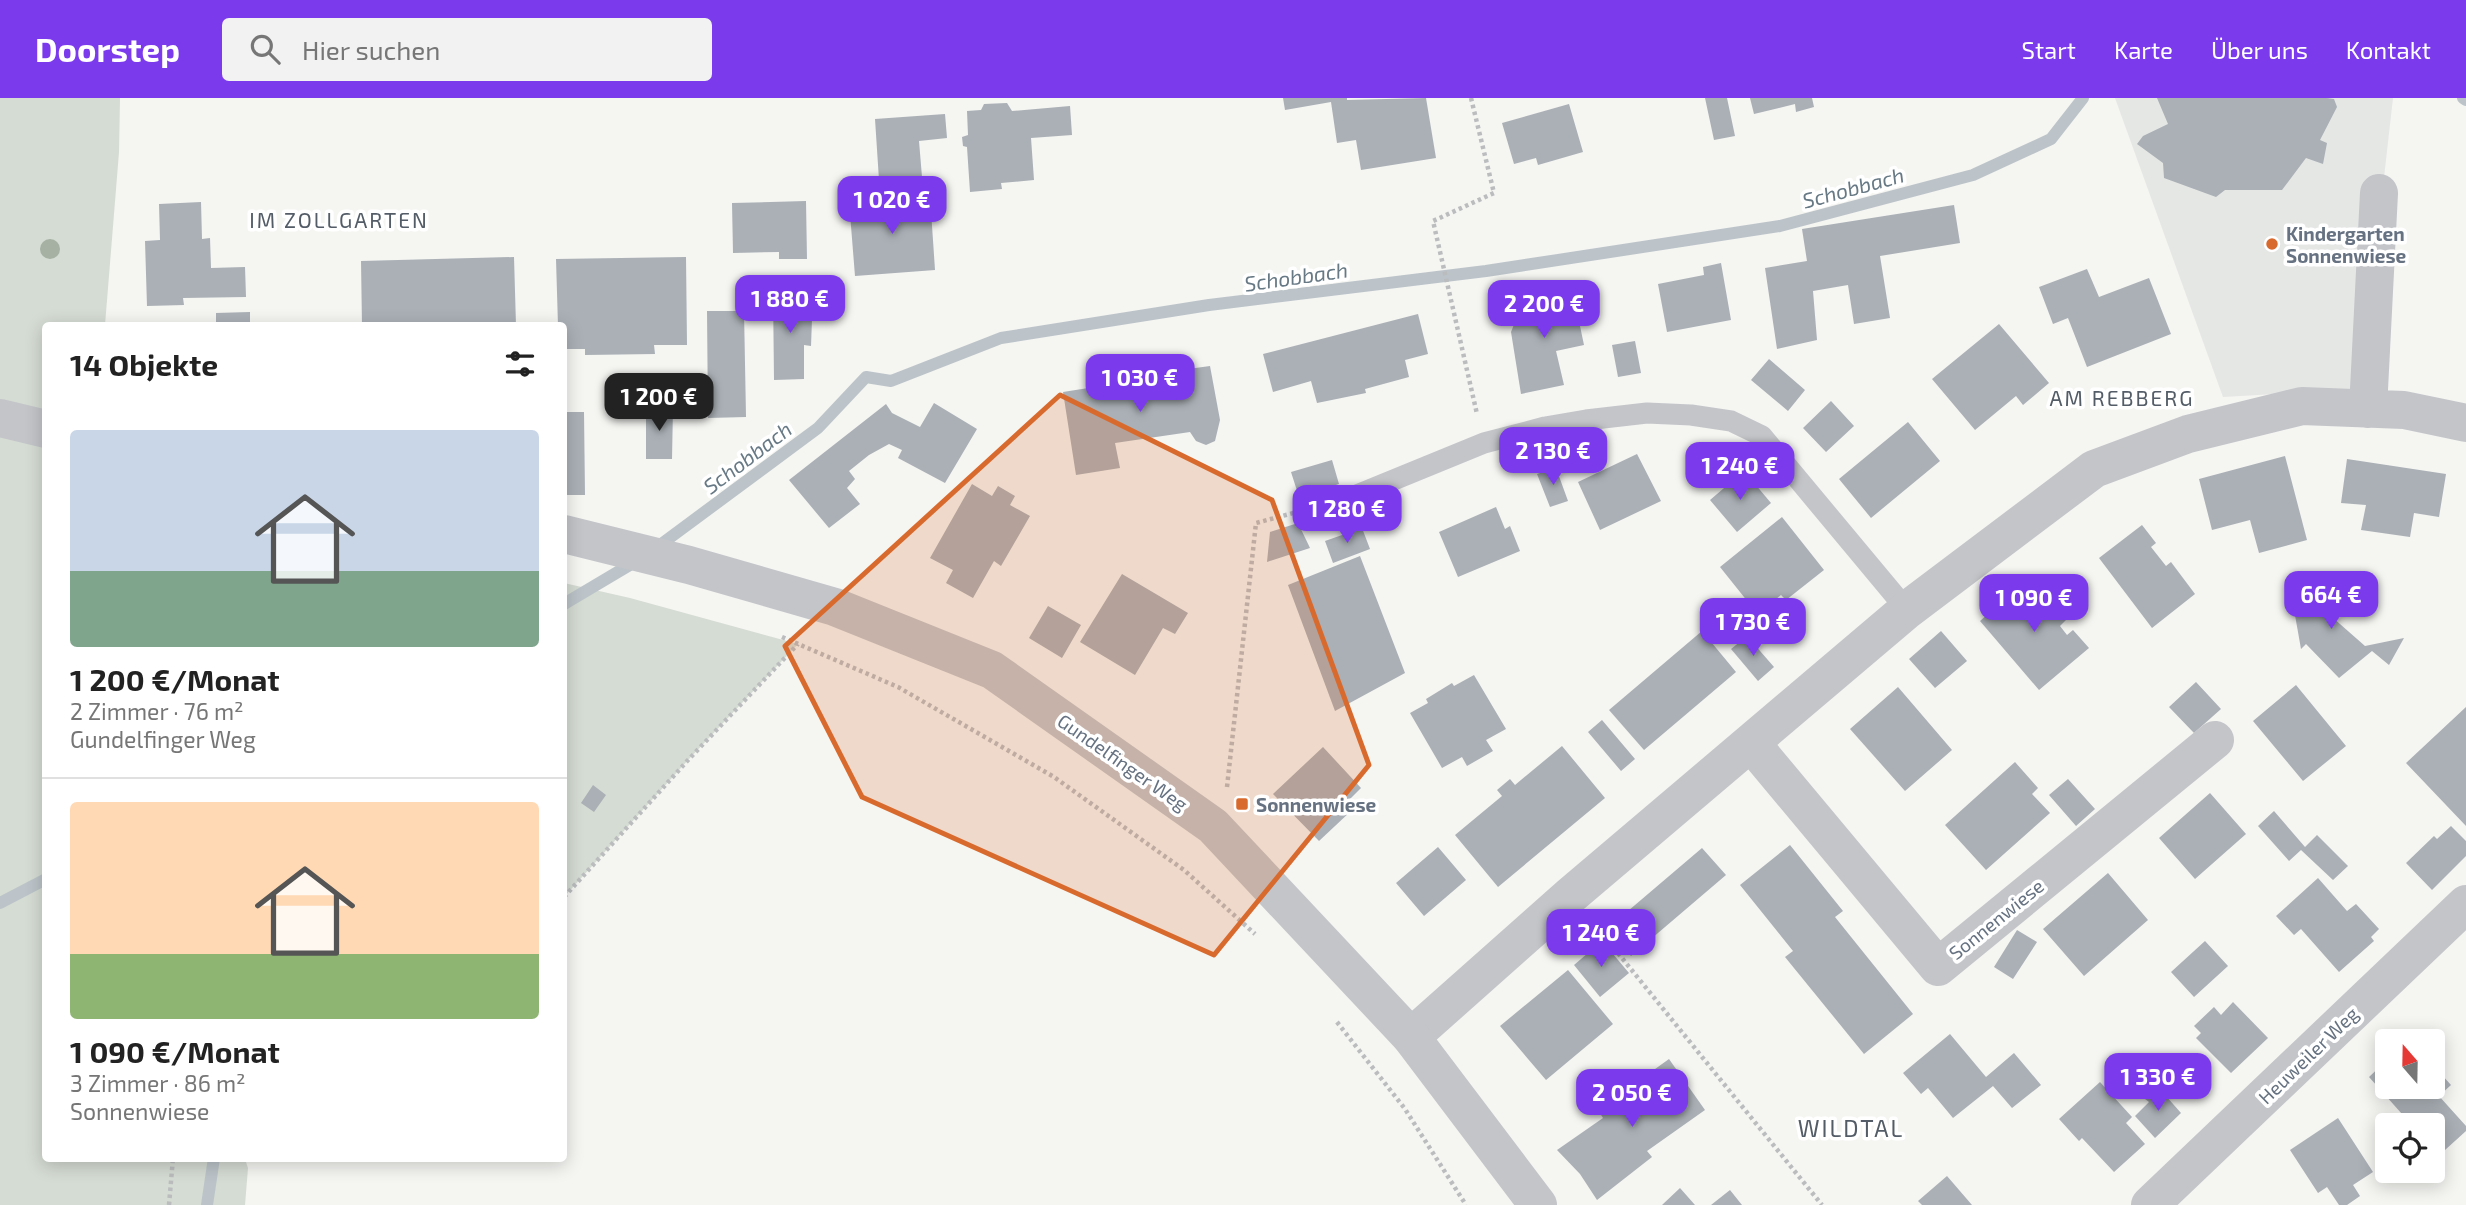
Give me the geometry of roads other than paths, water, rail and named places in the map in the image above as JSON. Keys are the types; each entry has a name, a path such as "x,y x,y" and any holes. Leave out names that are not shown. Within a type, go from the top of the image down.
{"street":[{"path":"2368,409 2379,193"},
{"path":"1411,1037 1571,895 1907,610 2094,469 2188,434 2302,406 2404,410 2466,424"},
{"path":"0,418 42,428"},
{"name":"Gundelfinger Weg","path":"567,535 835,607 992,670 1213,826 1411,1037 1538,1205"},
{"name":"Sonnenwiese","path":"1751,743 1938,967 2216,740"},
{"name":"Heuweiler Weg","path":"2150,1205 2466,904"}],"lane":[{"path":"1352,497 1484,443 1545,426 1647,414 1691,415 1731,421 1762,436 1907,610"}],"waterway":[{"name":"Schobbach","path":"656,548 818,428 866,377 891,381 1001,338 1209,305 1486,271 1780,226 1973,175 2051,139 2083,98"},
{"name":"Schobbach","path":"567,602 638,560"},
{"name":"Schobbach","path":"0,903 42,881"},
{"path":"207,1205 213,1162"}],"place":[{"name":"Kindergarten Sonnenwiese","path":"2272,244"},
{"name":"Sonnenwiese","path":"1242,804"}],"district":[{"name":"IM ZOLLGARTEN","path":"339,219"},
{"name":"AM REBBERG","path":"2122,397"},
{"name":"WILDTAL","path":"1851,1128"}]}
